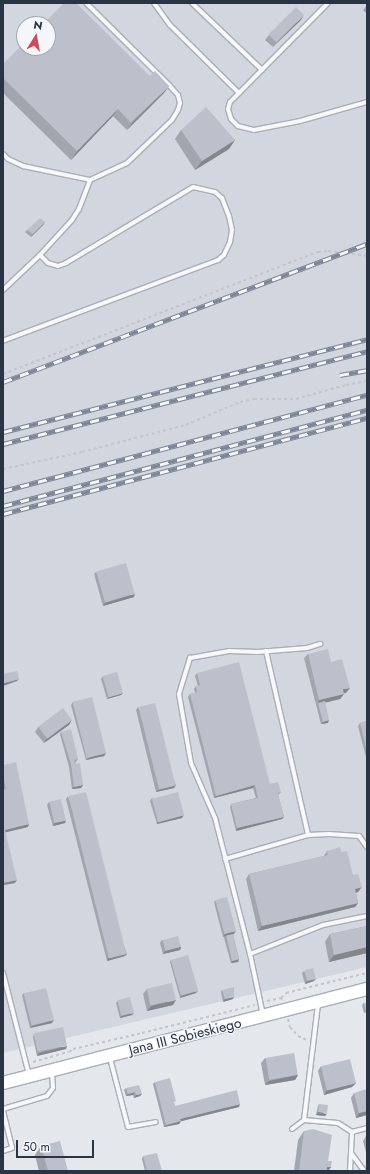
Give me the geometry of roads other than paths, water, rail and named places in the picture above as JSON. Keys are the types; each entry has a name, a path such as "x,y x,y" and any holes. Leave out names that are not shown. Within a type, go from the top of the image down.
{"main road":[{"name":"Jana III Sobieskiego","path":"3,1082 367,989"}],"lane":[{"path":"3,154 8,159 23,166 90,180 127,163 172,120 180,103 178,95 86,3"},
{"path":"154,3 170,25 239,93"},
{"path":"192,3 262,70"},
{"path":"328,3 230,102 228,109 231,119 238,126 254,130 300,121 367,102"},
{"path":"3,290 40,255 72,220 79,209 90,180"},
{"path":"3,341 218,260 224,255 230,242 232,230 229,216 222,198 215,192 193,187 66,263 58,266 48,263 40,255"},
{"path":"263,1016 250,954 224,859 215,818 191,763 180,694 190,658 229,651 266,651 307,648 320,644"},
{"path":"266,651 308,835"},
{"path":"224,859 308,835 329,834 359,836 367,847"},
{"path":"250,954 324,925 367,916"},
{"path":"3,973 29,1076"},
{"path":"304,1120 318,1002"},
{"path":"109,1056 128,1127 156,1122"},
{"path":"3,1150 12,1148 3,1110 48,1096 53,1088 52,1070"},
{"path":"292,1129 304,1120 338,1123 352,1132 367,1128"},
{"path":"350,1171 352,1132"},
{"path":"351,1153 364,1171"}],"railway":[{"path":"3,382 367,244"},
{"path":"3,432 367,339"},
{"path":"3,444 367,351"},
{"path":"340,375 367,370"},
{"path":"3,491 367,395"},
{"path":"3,506 367,410"},
{"path":"3,514 367,418"}]}
